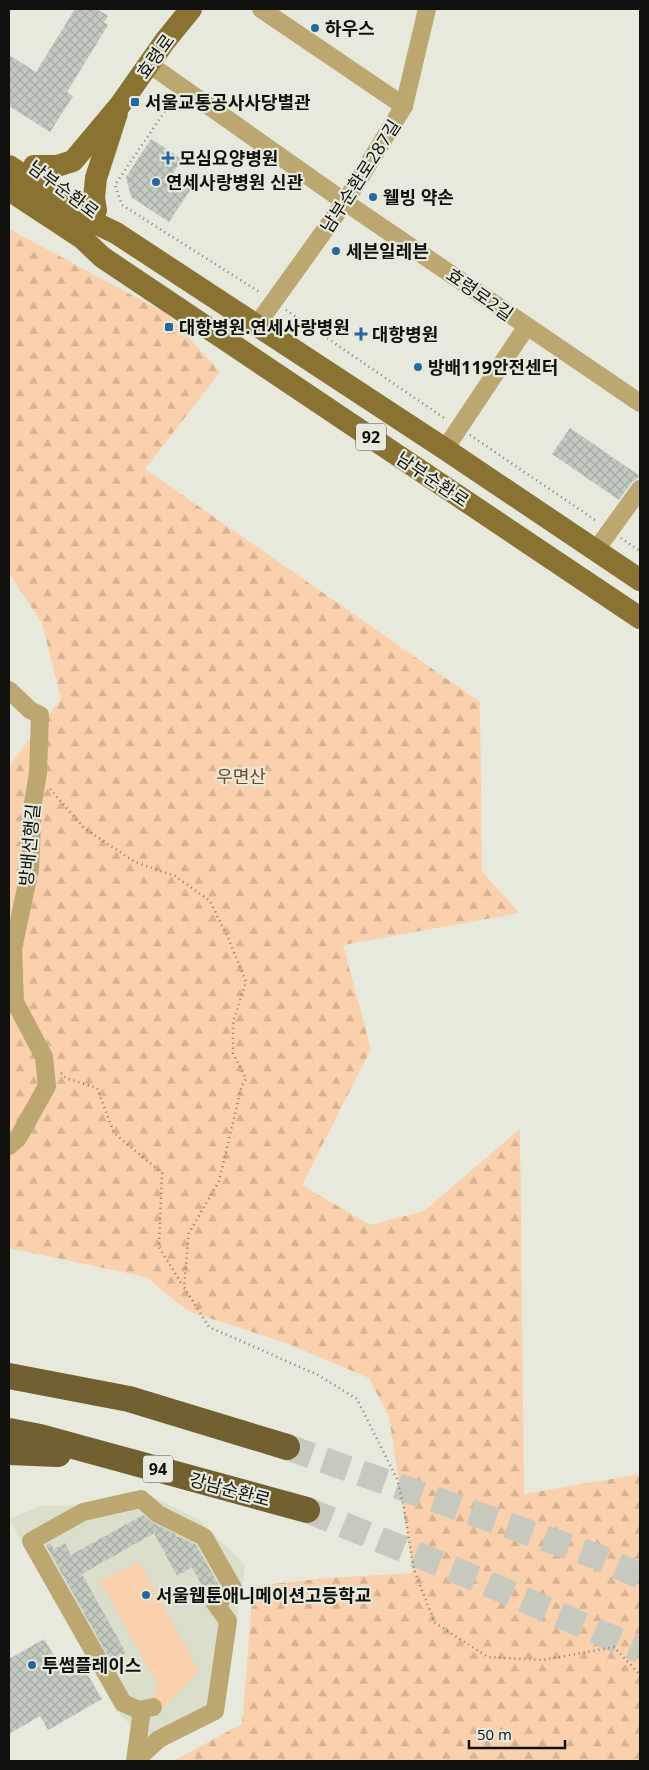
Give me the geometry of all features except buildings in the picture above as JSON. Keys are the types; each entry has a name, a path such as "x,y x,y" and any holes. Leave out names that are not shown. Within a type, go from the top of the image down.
{"highway":[{"path":"9,1358 129,1400 286,1447"},
{"path":"9,1376 129,1400"},
{"name":"강남순환로","path":"9,1431 40,1437 307,1510"},
{"path":"9,1452 35,1452 128,1461"}],"main road":[{"name":"효령로","path":"120,105 148,64 191,9"},
{"path":"34,166 57,166 73,161 120,105"},
{"path":"96,210 94,198 96,178 103,162 120,105"},
{"name":"남부순환로","path":"9,149 96,210 116,233"},
{"name":"남부순환로","path":"9,166 91,221 116,233 445,448 640,580"},
{"name":"남부순환로","path":"9,190 82,238 102,257 640,618"},
{"name":"남부순환로","path":"9,207 67,243 102,257"}],"street":[{"path":"261,9 404,106"},
{"name":"남부순환로287길","path":"256,326 346,202 404,106 427,9"},
{"name":"효령로2길","path":"148,64 640,403"},
{"path":"445,448 527,326"},
{"path":"596,550 640,489"},
{"name":"방배선행길","path":"9,690 30,710 40,715 38,774 33,802 30,869 13,949 15,1002 44,1057 47,1086 18,1138 9,1146"},
{"path":"141,1499 158,1514 204,1537 233,1588 229,1594 215,1603 228,1621 215,1711 158,1739 136,1760 141,1716 146,1708 123,1703 31,1541 84,1512 141,1499"}],"path":[{"path":"181,87 114,185 122,205 274,301 640,551"},
{"path":"38,774 84,828 135,862 175,876 210,900 246,982 233,1022 233,1052 246,1079 242,1085 219,1180 189,1234 184,1287"},
{"path":"60,1071 66,1078 96,1088 114,1133 162,1173 159,1247 209,1327 318,1375 357,1399 398,1479 404,1503 414,1570 435,1624 488,1657 544,1660 614,1648 640,1675"}],"shaded area":[{"name":"서울웹툰애니메이션고등학교","path":"142,1492 198,1519 245,1565 221,1715 152,1747 116,1710 9,1519 42,1506 81,1505"}],"green space":[{"name":"우면산","path":"9,229 167,314 220,372 145,469 480,702 482,871 519,913 343,945 371,1049 302,1185 370,1225 424,1211 520,1129 524,1494 640,1474 640,1761 173,1761 242,1724 253,1586 327,1578 413,1573 389,1417 369,1378 289,1344 188,1311 146,1277 9,1248 9,766 61,699 42,623 9,573"},
{"path":"139,1562 199,1671 162,1709 152,1701 158,1684 100,1581"}],"tunnel":[{"path":"287,1447 598,1557 640,1576"},
{"path":"307,1510 477,1579 640,1650"}],"place":[{"name":"하우스","path":"315,28"},
{"name":"서울교통공사사당별관","path":"135,102"},
{"name":"모심요양병원","path":"168,158"},
{"name":"연세사랑병원 신관","path":"156,182"},
{"name":"웰빙 약손","path":"373,197"},
{"name":"세븐일레븐","path":"336,251"},
{"name":"대항병원.연세사랑병원","path":"169,327"},
{"name":"대항병원","path":"361,334"},
{"name":"방배119안전센터","path":"418,367"},
{"name":"서울웹툰애니메이션고등학교","path":"146,1595"},
{"name":"투썸플레이스","path":"32,1665"}]}
